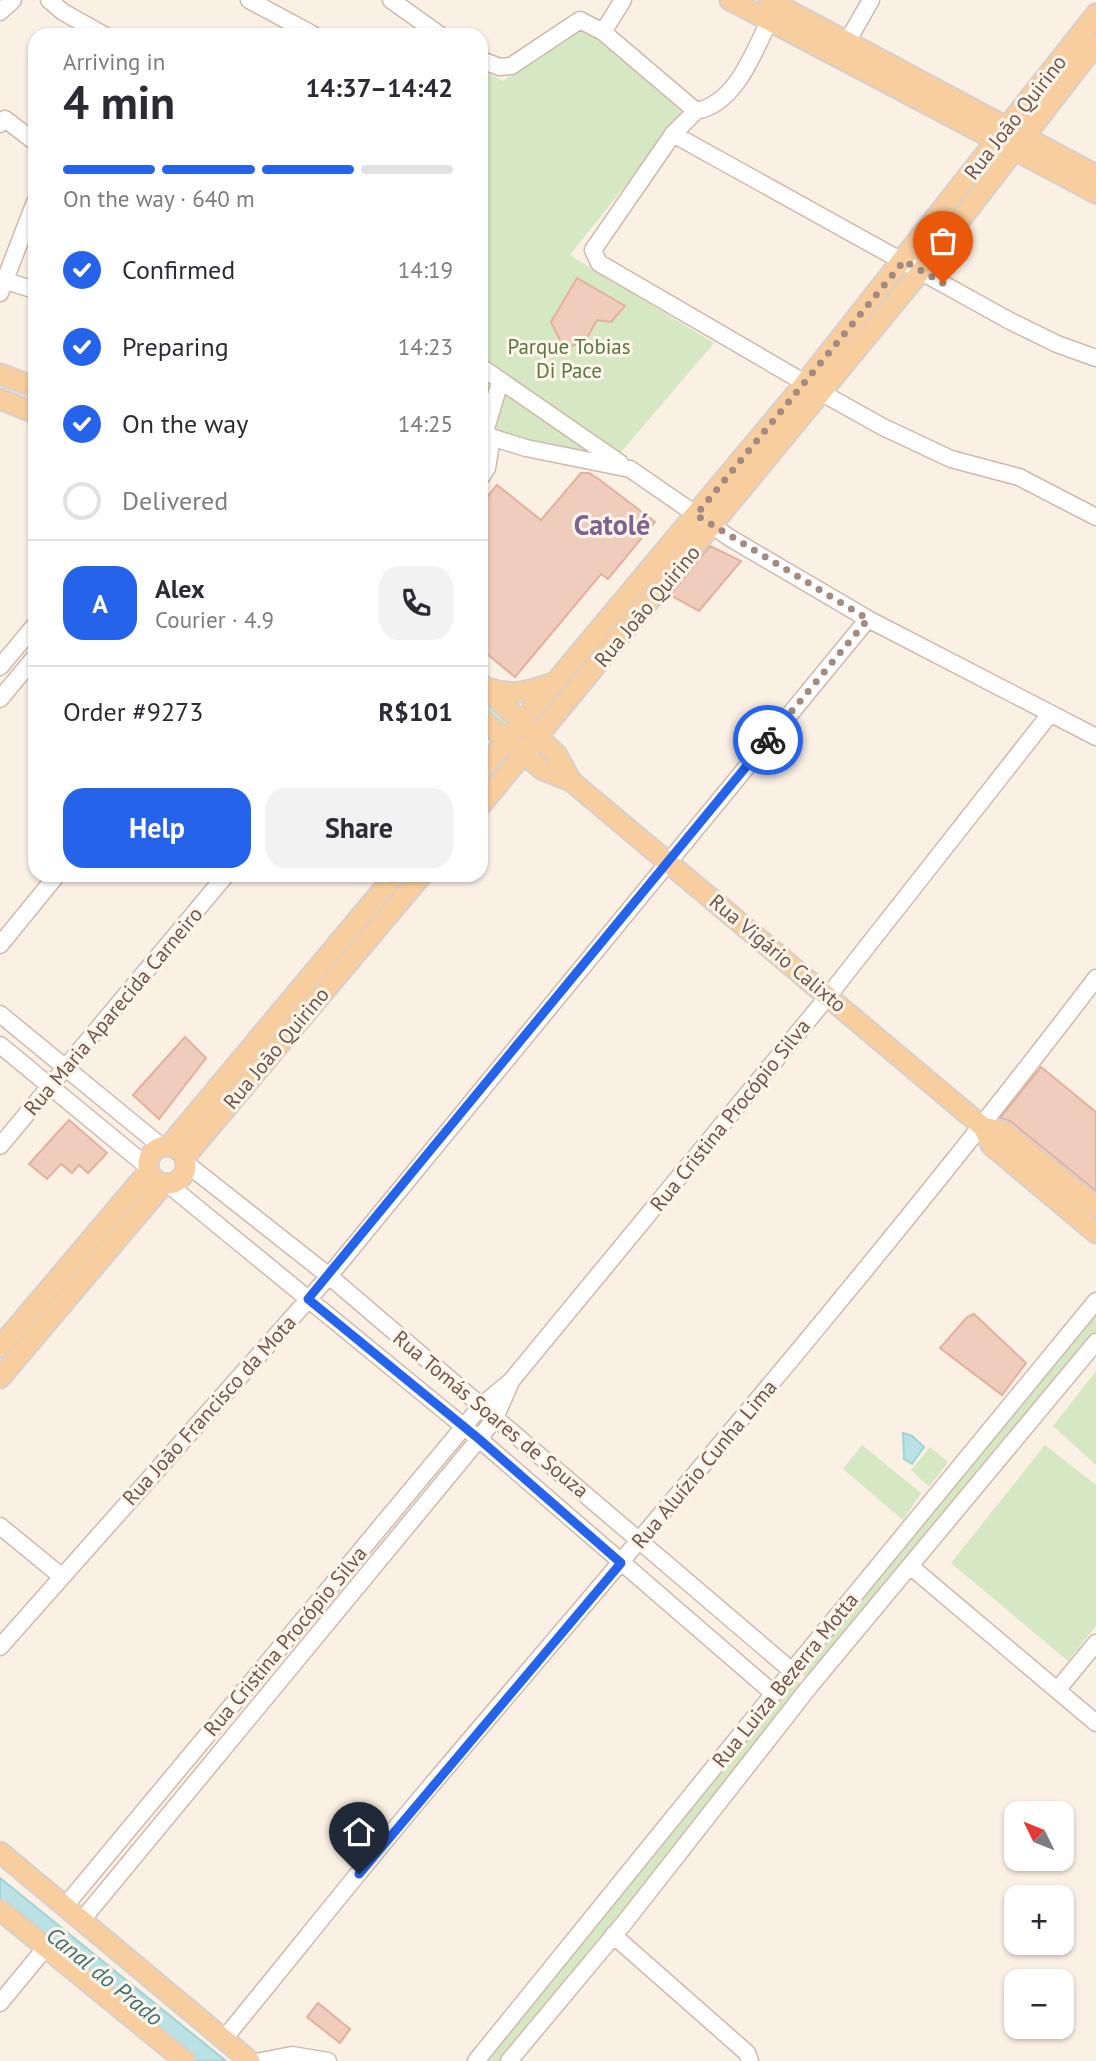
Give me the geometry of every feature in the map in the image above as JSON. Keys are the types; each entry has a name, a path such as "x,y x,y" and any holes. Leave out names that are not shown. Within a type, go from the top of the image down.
{"main road":[{"path":"730,0 774,7 848,42 1001,135"},
{"path":"774,7 1001,135 1096,174"},
{"name":"Rua João Quirino","path":"912,266 1001,135 1096,14"},
{"name":"Rua João Quirino","path":"488,797 539,737 704,521 912,266 1019,144 1096,44"},
{"path":"1019,144 1096,193"},
{"path":"0,374 28,384"},
{"path":"2,403 28,411"},
{"name":"Rua João Quirino","path":"488,763 557,682 704,521"},
{"path":"488,688 508,695 523,694 557,682"},
{"name":"Rua Vigário Calixto","path":"488,690 557,755 571,781"},
{"name":"Rua Vigário Calixto","path":"488,725 543,770 571,781 829,995 983,1127 991,1145 1096,1233"},
{"name":"Rua João Quirino","path":"176,1153 389,882"},
{"name":"Rua João Quirino","path":"176,1153 416,882"},
{"name":"Rua Vigário Calixto","path":"983,1127 1002,1131 1096,1208"},
{"path":"0,1346 157,1177 184,1175 176,1153 151,1154 157,1177"},
{"path":"0,1378 157,1177"},
{"path":"0,1852 250,2061"},
{"path":"0,1910 185,2061"}],"street":[{"path":"0,12 13,0"},
{"path":"49,0 89,28"},
{"path":"249,0 301,28"},
{"path":"391,0 430,28"},
{"path":"603,32 623,0"},
{"path":"848,42 871,0"},
{"path":"774,7 725,99 710,108 696,111 673,134 593,250 599,263 883,427 951,459 1019,477 1096,517"},
{"path":"488,63 500,67 511,66 580,20 603,32 696,111"},
{"path":"2,119 28,137"},
{"path":"673,134 1057,345 1096,358"},
{"path":"28,221 3,287 28,289"},
{"path":"488,373 704,521 868,619 1096,737"},
{"path":"488,427 500,382"},
{"path":"488,436 526,448 630,469"},
{"name":"Rua João Francisco da Mota","path":"0,1647 329,1276 868,619"},
{"path":"0,667 28,633"},
{"path":"0,699 28,665"},
{"name":"Rua Cristina Procópio Silva","path":"65,1906 464,1426 481,1406 511,1381 829,995 1050,714"},
{"path":"0,945 51,882"},
{"name":"Rua Maria Aparecida Carneiro","path":"0,1146 220,882"},
{"name":"Rua Aluízio Cunha Lima","path":"223,2040 418,1802 641,1540 983,1127 1096,978"},
{"name":"Rua Tomás Soares de Souza","path":"0,1014 329,1276 792,1671"},
{"name":"Rua Tomás Soares de Souza","path":"0,1045 157,1177 464,1426 773,1693"},
{"name":"Rua Luiza Bezerra Motta","path":"476,2061 773,1693 1096,1301"},
{"name":"Rua Luiza Bezerra Motta","path":"509,2061 625,1922 810,1686 1096,1342"},
{"path":"1041,1368 1060,1386"},
{"name":"Rua Cristina Procópio Silva","path":"82,1920 202,1771 479,1439 495,1418 511,1381"},
{"path":"0,1526 61,1576"},
{"path":"910,1566 1096,1723"},
{"path":"310,1612 325,1623"},
{"path":"1058,1689 1096,1643"},
{"path":"188,1758 202,1771"},
{"path":"604,1905 625,1922"},
{"path":"614,1935 747,2053 750,2061"},
{"path":"0,2003 47,1947"},
{"path":"261,2061 292,2055 328,2061"}],"green space":[{"name":"Parque Tobias Di Pace","path":"581,28 601,35 689,111 668,132 570,255 714,343 617,457 536,442 488,426 488,73 503,81"},
{"path":"488,697 520,722 506,737 488,722"},
{"path":"1096,1308 1096,1336 810,1681 798,1670"},
{"path":"1096,1371 1096,1465 1053,1426"},
{"path":"862,1445 921,1493 903,1520 843,1469"},
{"path":"1045,1445 1096,1485 1096,1626 1068,1661 951,1563"},
{"path":"930,1447 948,1462 929,1487 911,1470"},
{"path":"791,1677 805,1686 503,2061 480,2061"}],"water":[{"path":"903,1433 912,1436 924,1447 912,1464 904,1459"},
{"name":"Canal do Prado","path":"0,1878 226,2061 194,2061 0,1902"}],"building":[{"path":"577,278 625,306 611,322 597,320 587,338 565,350 551,322"},
{"path":"581,473 589,473 655,522 608,579 601,574 515,677 488,655 488,496 497,485 541,520"},
{"path":"710,546 741,561 699,611 670,595"},
{"path":"185,1037 206,1058 159,1119 133,1095"},
{"path":"1041,1067 1096,1112 1096,1191 1010,1121 1000,1118"},
{"path":"69,1120 107,1153 88,1173 79,1165 72,1173 61,1164 47,1179 29,1164"},
{"path":"974,1314 1026,1363 1002,1395 940,1348 967,1317"},
{"path":"318,2003 350,2029 340,2043 307,2017"}],"way so far":[{"path":"768,740 868,619 696,515 904,261 943,283"}],"district":[{"name":"Catolé","path":"612,524"}],"route":[{"path":"359,1874 426,1791 621,1563 479,1439 308,1299 768,740"}]}
